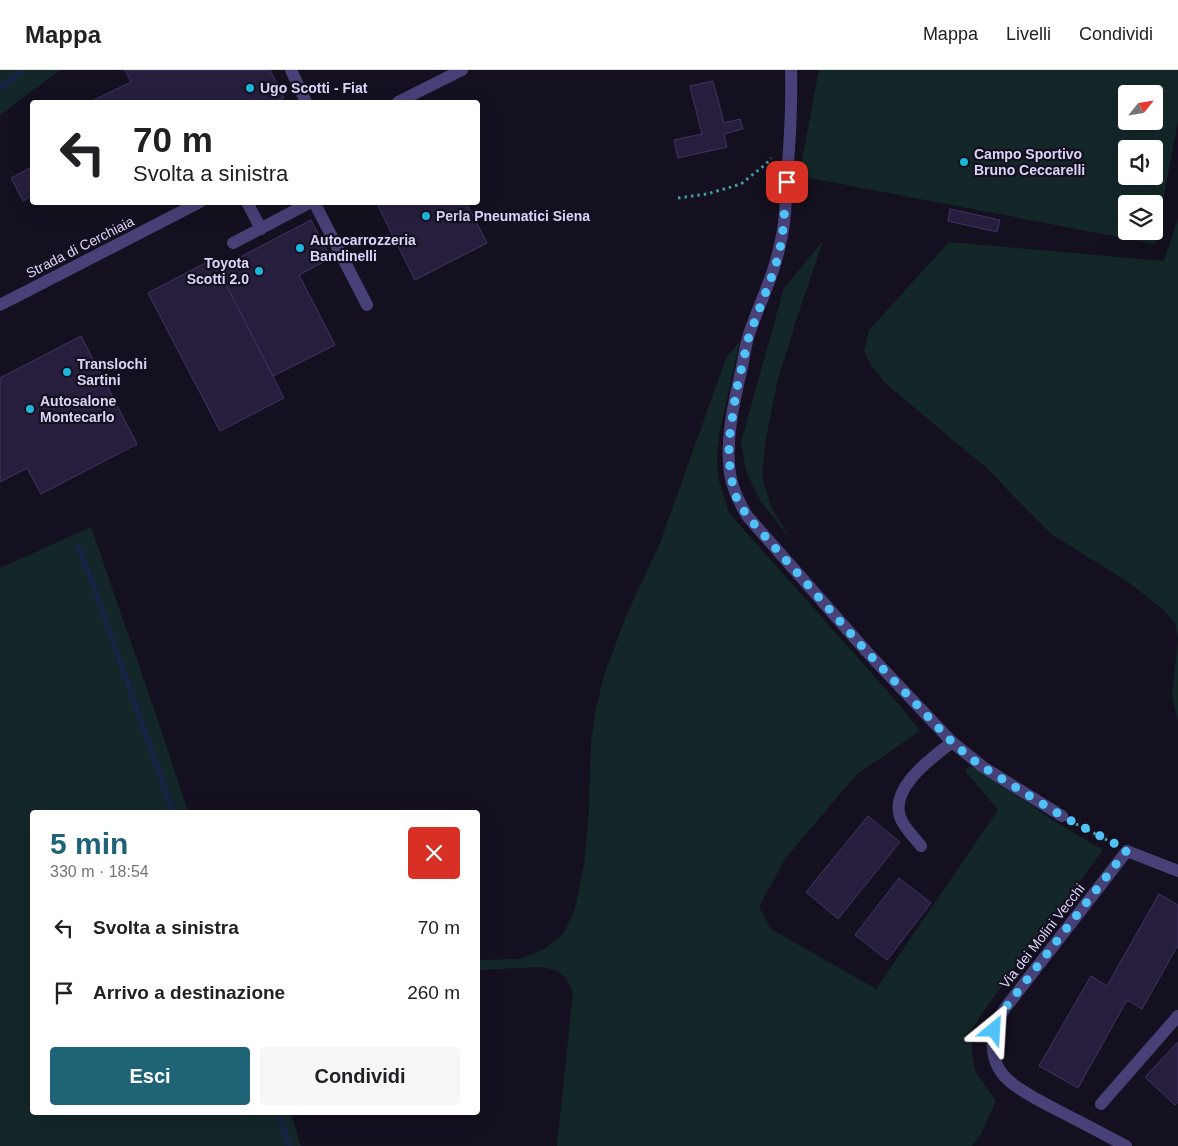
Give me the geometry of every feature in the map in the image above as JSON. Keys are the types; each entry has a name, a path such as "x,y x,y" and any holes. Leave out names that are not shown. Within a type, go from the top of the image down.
{"street":[{"path":"291,70 305,100"},
{"path":"402,100 462,70"},
{"path":"792,70 792,106 782,240 775,268 749,336 736,392 729,441 729,460 737,500 748,517 867,652 952,742 983,767 1062,816"},
{"name":"Strada di Cerchiaia","path":"0,305 194,205"},
{"path":"249,205 261,229"},
{"path":"233,243 306,205"},
{"path":"314,205 367,305"},
{"path":"921,846 902,823 899,816 899,799 910,780 924,765 952,742"},
{"path":"1127,850 1178,871"},
{"name":"Via dei Molini Vecchi","path":"1126,1146 1033,1097 1009,1081 998,1066 994,1054 993,1039 996,1024 1006,1007 1127,850"},
{"path":"1101,1104 1178,1016"}],"path":[{"path":"678,198 707,194 741,184 766,164 771,157"},
{"path":"1062,816 1127,850"}],"green space":[{"path":"0,70 60,70 0,115"},
{"name":"Campo Sportivo Bruno Ceccarelli","path":"819,70 1178,70 1178,120 1163,201 1163,195 1118,195 1118,237 799,176"},
{"path":"1178,219 1178,639 1175,623 1165,611 1128,582 1051,534 989,470 885,383 871,365 864,351 869,330 949,242 1164,261"},
{"name":"Campo Sportivo Bruno Ceccarelli","path":"1134,240 1156,240 1155,244"},
{"path":"823,241 777,383 766,438 762,476 771,507 790,538 761,502 746,471 741,442 784,288"},
{"path":"740,341 719,435 717,460 719,481 729,513 898,703 920,731 856,775 785,859 759,907 771,929 876,989 998,810 965,771 969,766 983,772 1051,819 1103,850 985,1009 972,1030 972,1056 976,1073 996,1101 981,1134 972,1146 557,1146 573,992 566,978 555,970 540,967 480,970 480,960 520,959 544,949 563,934 575,909 584,865 589,811 591,742 596,708 604,676 626,616 660,543 726,358"},
{"path":"91,527 187,810 30,810 30,1115 292,1115 301,1146 0,1146 0,568"},
{"path":"1178,640 1178,722 1172,696"}],"building":[{"path":"125,70 270,70 284,98 279,100 94,100 131,82"},
{"path":"713,81 724,123 740,119 743,129 724,134 727,147 678,158 674,140 702,134 690,86"},
{"path":"30,168 30,197 23,201 11,178"},
{"path":"378,205 468,205 487,243 415,280"},
{"path":"950,209 1000,220 997,232 948,221"},
{"path":"311,220 331,258 299,275 335,345 273,376 217,269"},
{"path":"213,259 284,398 220,431 148,293"},
{"path":"81,336 137,444 41,494 27,468 0,482 0,378"},
{"path":"868,816 900,842 838,919 806,892"},
{"path":"899,878 931,903 887,960 855,935"},
{"path":"1159,894 1178,905 1178,945 1142,1009 1127,1000 1078,1088 1039,1066 1091,976 1107,986"},
{"path":"1178,1042 1178,1102 1175,1105 1145,1077"}],"waterway":[{"path":"0,88 23,70"},
{"path":"78,547 90,576 172,810"},
{"path":"279,1115 290,1146"}],"place":[{"name":"Ugo Scotti - Fiat","path":"250,88"},
{"name":"Campo Sportivo Bruno Ceccarelli","path":"964,162"},
{"name":"Perla Pneumatici Siena","path":"426,216"},
{"name":"Autocarrozzeria Bandinelli","path":"300,248"},
{"name":"Toyota Scotti 2.0","path":"259,271"},
{"name":"Translochi Sartini","path":"67,372"},
{"name":"Autosalone Montecarlo","path":"30,409"}],"route":[{"path":"787,182 782,240 775,268 749,336 736,392 729,441 729,460 737,500 748,517 867,652 952,742 983,767 1062,816 1127,850 1006,1007 999,1017 994,1030"}]}
